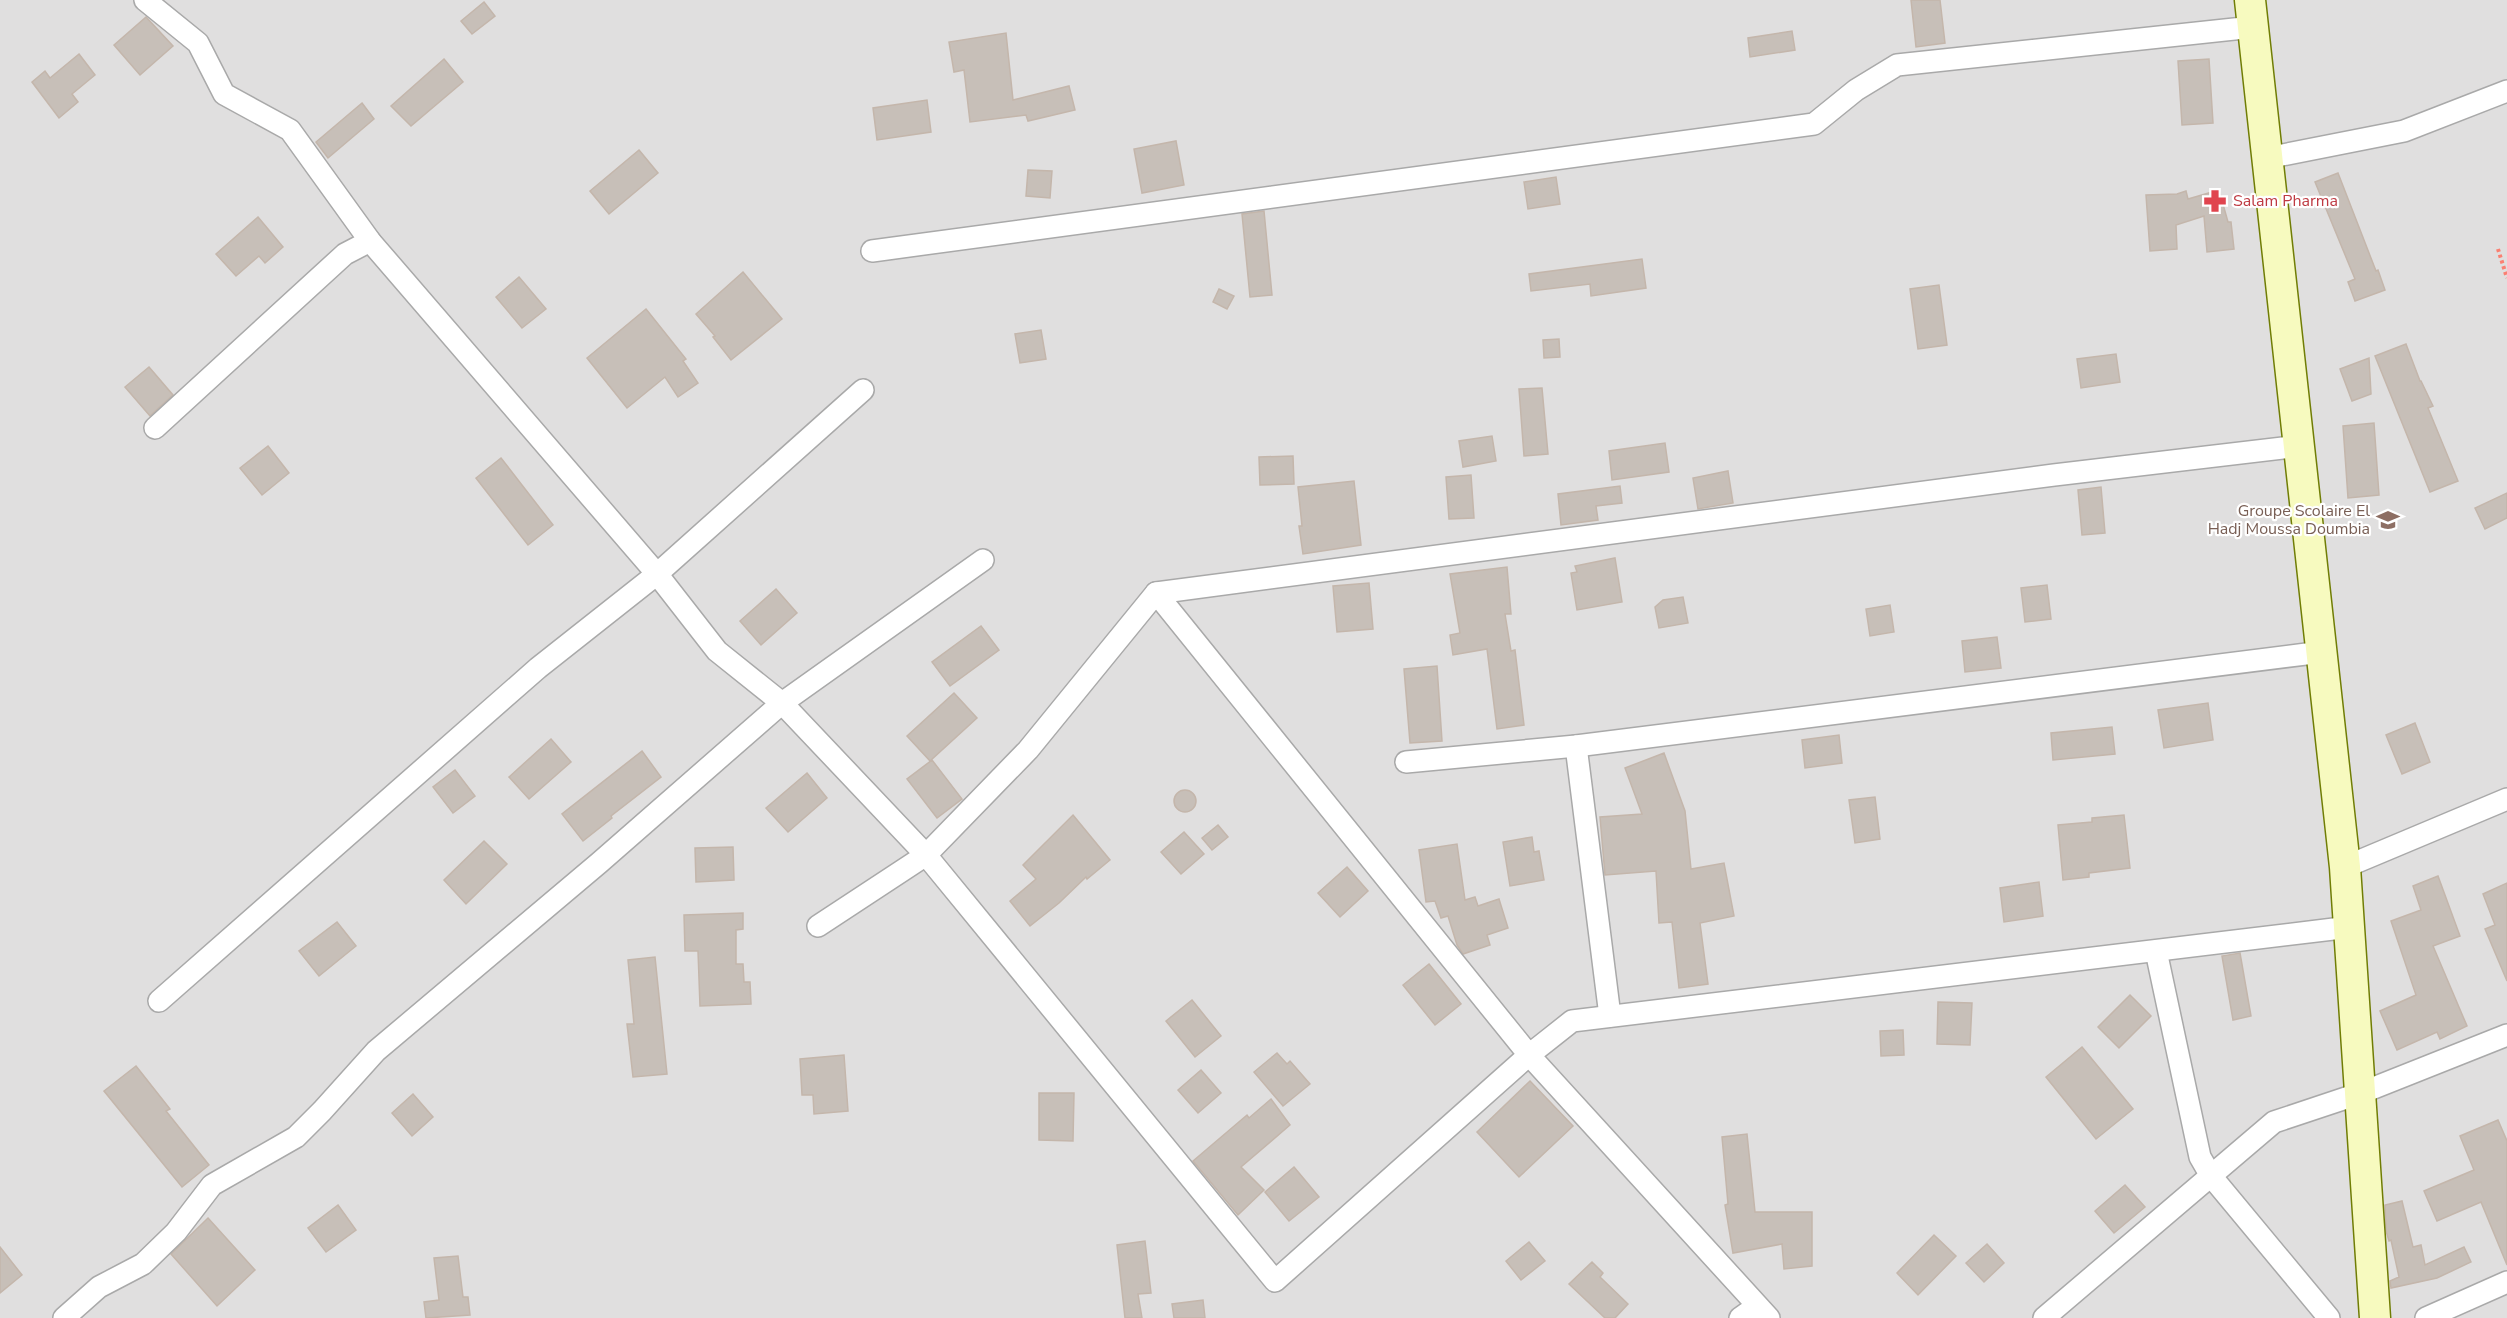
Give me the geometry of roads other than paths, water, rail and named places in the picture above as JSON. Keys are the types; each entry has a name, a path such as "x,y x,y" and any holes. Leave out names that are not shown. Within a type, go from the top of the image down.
{"street":[{"path":"145,0 198,43 224,94 290,129 370,241 657,574 717,651 782,703 926,855 1275,1281 1529,1055 1572,1021 2350,927"},
{"path":"872,251 1814,124 1856,90 1897,65 2251,14 2345,867 2375,1318"},
{"path":"2267,158 2404,131 2507,91"},
{"path":"155,428 345,254 370,241"},
{"path":"159,1001 538,668 657,574 863,390"},
{"path":"818,926 926,855 1028,750 1156,593 2042,477 2300,446"},
{"path":"64,1318 99,1287 143,1264 176,1232 212,1185 296,1137 376,1051 782,703 983,560"},
{"path":"1156,593 1529,1055 1763,1312 1740,1318"},
{"path":"1406,762 1576,747 2322,652"},
{"path":"1576,747 1610,1016"},
{"path":"2345,867 2507,799"},
{"path":"2156,951 2200,1157 2211,1176 2329,1318"},
{"path":"2044,1318 2274,1122 2361,1093 2507,1035"},
{"path":"2426,1318 2507,1282"}],"place":[{"name":"Salam Pharma","path":"2215,201"},
{"name":"Groupe Scolaire El Hadj Moussa Doumbia","path":"2388,520"}]}
